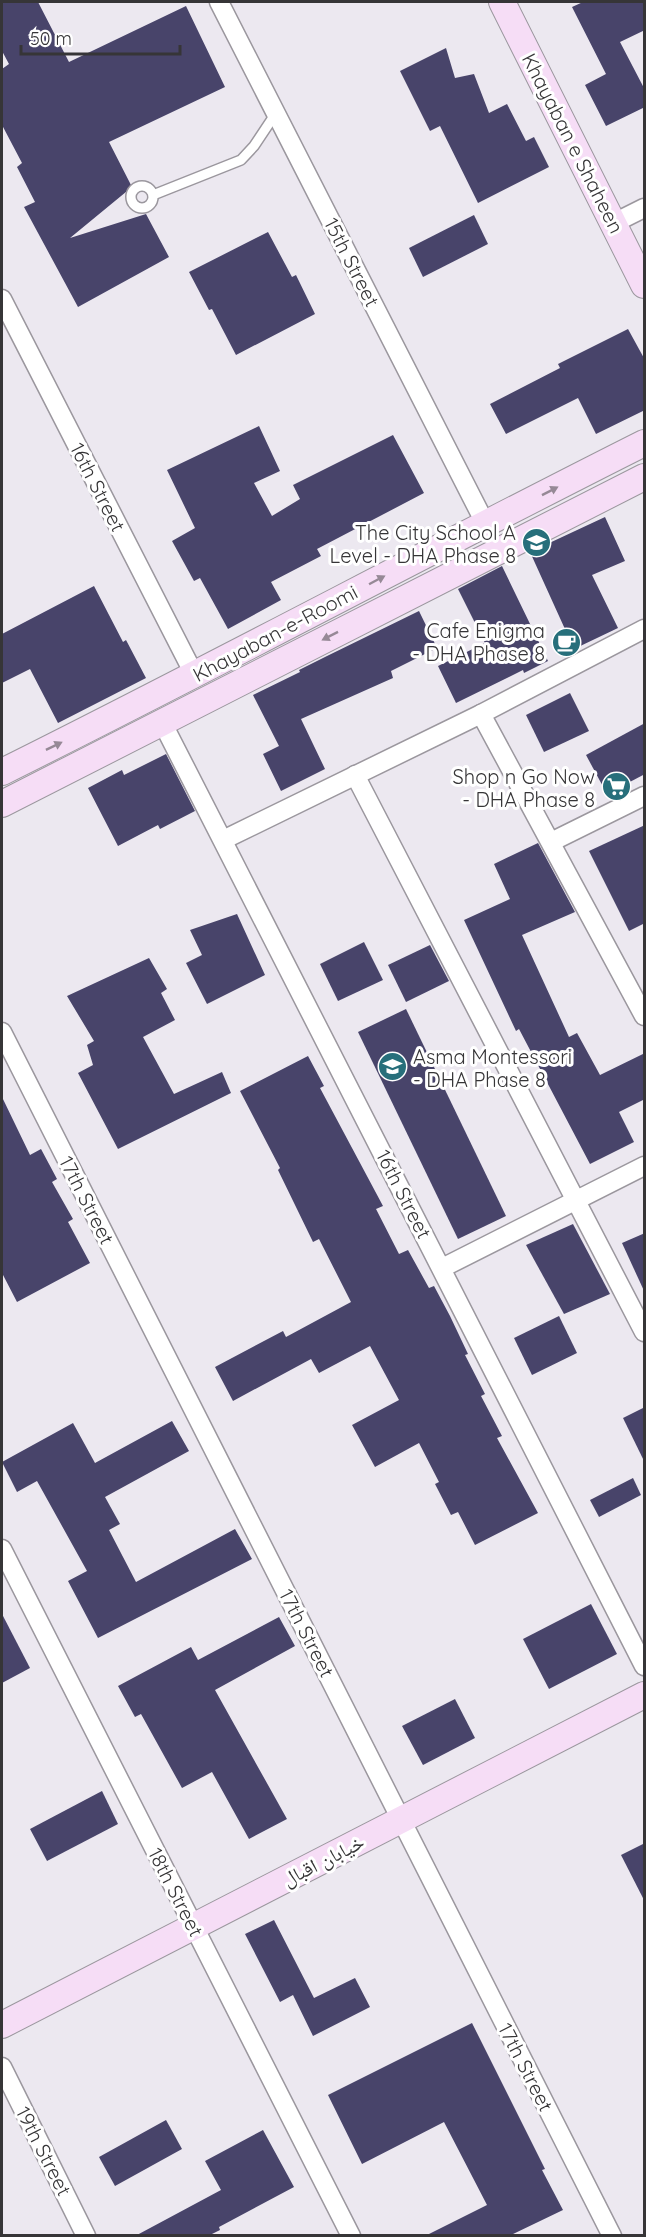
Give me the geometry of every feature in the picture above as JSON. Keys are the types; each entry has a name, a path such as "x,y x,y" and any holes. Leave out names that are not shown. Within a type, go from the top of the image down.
{"street":[{"name":"15th Street","path":"219,2 485,523"},
{"name":"Khayaban e Shaheen","path":"502,2 645,285"},
{"path":"614,223 645,208"},
{"name":"16th Street","path":"2,299 195,676"},
{"name":"Khayaban-e-Roomi","path":"2,772 195,676 485,523 645,443"},
{"name":"Khayaban-e-Roomi","path":"2,804 645,477"},
{"path":"223,840 481,714 645,629"},
{"path":"481,714 645,1016"},
{"name":"16th Street","path":"162,722 645,1665"},
{"path":"355,775 645,1332"},
{"path":"551,842 645,796"},
{"name":"17th Street","path":"2,1032 612,2235"},
{"path":"442,1268 645,1166"},
{"name":"18th Street","path":"2,1549 351,2235"},
{"name":"خیابان اقبال","path":"2,2025 645,1695"},
{"name":"19th Street","path":"2,2067 86,2235"}],"lane":[{"path":"153,195 241,160 254,146 276,113"}],"building":[{"path":"2,2 38,2 69,62 186,6 225,87 109,142 132,187 70,238 146,214 169,257 78,307 24,207 35,202 17,167 22,163 2,125 2,69 9,64 2,51"},
{"path":"583,2 645,2 645,30 620,42 645,90 645,107 606,126 585,85 606,74 572,7"},
{"path":"446,48 455,78 474,74 489,113 507,104 526,141 534,137 549,167 478,203 440,126 430,131 400,71"},
{"path":"474,215 488,244 423,277 409,248"},
{"path":"268,232 292,277 296,275 315,314 236,355 189,272"},
{"path":"628,329 645,360 645,410 596,434 578,398 506,434 490,404 560,368 558,364"},
{"path":"259,426 280,471 254,483 272,516 300,499 293,485 393,435 424,493 317,549 321,556 271,582 281,600 228,629 200,578 194,581 172,541 195,528 167,470"},
{"path":"605,517 625,561 592,575 618,628 574,649 530,552"},
{"path":"502,566 548,661 524,673 523,670 456,703 438,666 485,643 458,589"},
{"path":"94,586 123,642 126,640 146,678 58,723 30,669 2,683 2,634"},
{"path":"419,611 437,648 391,671 393,678 301,719 325,769 281,791 263,754 279,746 253,695"},
{"path":"570,693 589,731 544,752 526,715"},
{"path":"645,723 645,774 607,794 586,755"},
{"path":"166,754 195,811 160,829 158,825 118,846 88,788 122,770 124,775"},
{"path":"645,825 645,923 629,931 589,851"},
{"path":"538,843 575,912 522,935 569,1037 577,1033 600,1075 645,1053 645,1099 619,1112 634,1142 590,1164 519,1029 516,1031 464,920 510,899 494,864"},
{"path":"237,914 265,975 207,1004 186,963 202,955 190,930"},
{"path":"364,942 383,980 338,1001 320,964"},
{"path":"430,945 449,981 406,1002 388,965"},
{"path":"149,958 167,989 161,993 175,1020 143,1037 174,1094 222,1072 231,1093 118,1149 78,1073 93,1065 87,1045 94,1041 67,996"},
{"path":"406,1009 506,1216 458,1239 358,1032"},
{"path":"308,1056 324,1086 320,1088 383,1206 376,1209 399,1254 408,1250 429,1288 434,1286 450,1316 468,1354 465,1355 485,1394 481,1396 502,1436 497,1438 538,1513 475,1545 458,1512 451,1515 435,1484 439,1482 419,1443 375,1467 352,1425 399,1400 370,1346 319,1373 311,1359 233,1401 215,1367 283,1331 286,1337 351,1302 319,1239 313,1242 278,1170 280,1168 240,1091"},
{"path":"2,1097 30,1155 41,1149 57,1179 52,1182 73,1219 68,1222 90,1263 17,1302 2,1273"},
{"path":"573,1224 610,1294 564,1314 526,1245"},
{"path":"645,1233 645,1293 622,1243"},
{"path":"559,1316 577,1353 532,1375 514,1338"},
{"path":"645,1407 645,1463 623,1418"},
{"path":"172,1421 189,1451 105,1497 120,1524 109,1530 136,1582 235,1529 252,1559 98,1638 68,1581 87,1571 37,1481 17,1492 2,1462 73,1423 95,1463"},
{"path":"633,1478 641,1495 599,1517 590,1500"},
{"path":"591,1604 617,1654 549,1689 523,1639"},
{"path":"2,1614 30,1668 2,1683"},
{"path":"279,1617 295,1646 215,1690 287,1819 249,1839 212,1772 182,1788 141,1714 135,1717 118,1686 191,1647 198,1660"},
{"path":"455,1699 475,1738 423,1765 402,1726"},
{"path":"102,1791 118,1824 47,1861 30,1829"},
{"path":"645,1843 645,1902 621,1855"},
{"path":"274,1920 314,1998 355,1978 370,2007 313,2036 293,1995 280,2002 245,1934"},
{"path":"472,2023 563,2210 511,2235 427,2235 487,2205 444,2122 362,2164 328,2095"},
{"path":"166,2120 182,2149 115,2186 99,2157"},
{"path":"263,2130 294,2187 219,2227 220,2230 210,2235 137,2235 221,2190 205,2161"}],"place":[{"name":"The City School A Level - DHA Phase 8","path":"537,543"},
{"name":"Cafe Enigma - DHA Phase 8","path":"566,642"},
{"name":"Shop n Go Now - DHA Phase 8","path":"616,787"},
{"name":"Asma Montessori - DHA Phase 8","path":"392,1067"}]}
